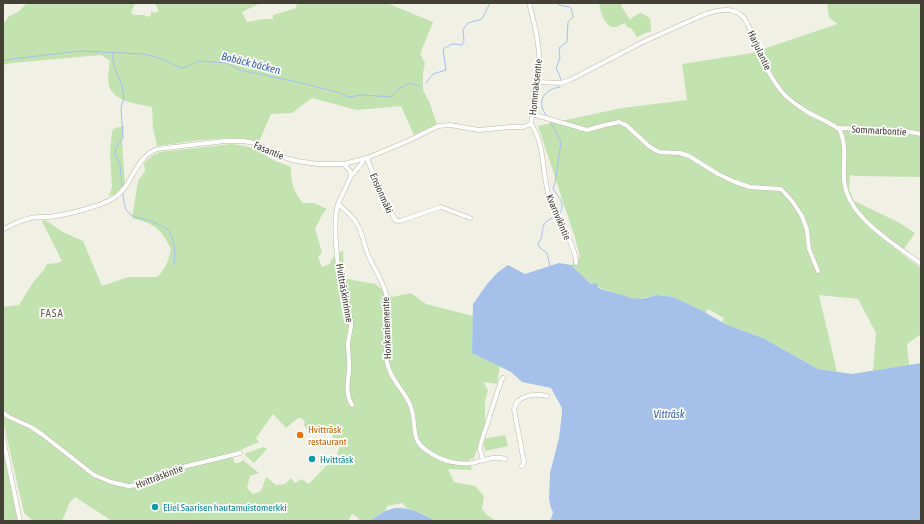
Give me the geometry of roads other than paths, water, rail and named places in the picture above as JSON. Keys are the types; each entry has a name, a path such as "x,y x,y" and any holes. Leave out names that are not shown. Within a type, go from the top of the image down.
{"street":[{"name":"Hommaksentie","path":"529,3 534,21 538,49 539,73 534,91 531,124"},
{"name":"Harjulantie","path":"537,82 561,83 570,80 643,42 703,15 714,11 730,10 737,12 745,19 762,61 783,93 806,111 838,128"},
{"path":"532,114 587,130 605,124 619,122 626,125 650,147 659,152 680,153 688,156 718,174 750,187 781,189 792,201 802,216 807,230 808,249 818,271"},
{"name":"Fasantie","path":"3,229 29,218 55,216 112,200 123,190 144,157 153,151 166,147 226,141 243,141 255,143 290,159 318,164 344,164 365,158 408,141 442,125 461,126 479,130 523,127 531,124"},
{"name":"Kvarnvikintie","path":"531,124 538,138 542,151 548,195 570,242 576,263"},
{"path":"838,128 844,144 845,191 852,204 864,221 921,264"},
{"name":"Sommarbontie","path":"838,128 900,130 921,134"},
{"path":"338,204 351,176 365,158"},
{"name":"Ensionmäki","path":"365,158 395,220 400,221 441,207 470,218"},
{"path":"344,164 350,171 351,176"},
{"name":"Hvitträskinrinne","path":"338,204 336,211 336,236 341,283 343,297 351,323 348,344 349,370 347,389 348,398 352,405"},
{"name":"Honkaniementie","path":"338,204 352,216 357,223 366,250 386,292 388,324 386,354 388,365 396,383 408,400 414,417 415,436 417,442 432,454 461,464 471,463 492,457 500,457 505,459"},
{"path":"483,460 480,446 501,381 504,378"},
{"path":"522,466 524,462 514,409 515,406 520,399 525,397 541,394 547,396"},
{"name":"Hvitträskintie","path":"3,412 9,417 31,427 43,435 94,475 111,482 128,486 140,485 183,467 240,453"},
{"path":"3,438 20,521"}],"water":[{"name":"Vitträsk","path":"559,263 571,265 591,284 597,283 598,288 635,299 642,299 657,295 673,297 701,310 725,324 763,338 818,369 852,374 921,363 921,521 548,521 551,519 553,512 549,499 550,473 559,438 562,408 551,388 522,382 511,372 472,353 473,304 487,284 497,273 508,265 525,274"},
{"path":"395,508 411,510 436,521 369,521 385,511"}],"waterway":[{"name":"Bobäck bäcken","path":"426,83 433,74 446,70 443,49 452,44 462,45 464,41 463,30 468,23 482,19 490,3"},
{"name":"Bobäck bäcken","path":"558,3 559,5 570,7 573,17 568,22 567,42 559,48 560,57 556,69 561,80"},
{"name":"Bobäck bäcken","path":"3,60 81,51 143,54 156,57 182,68 199,61 227,63 240,70 306,84 340,93 348,97 363,95 391,97 398,89 410,83 420,86"},
{"path":"112,53 114,66 122,86 124,97 121,108 123,138 116,148 115,153 120,164 122,186"},
{"name":"Bobäck bäcken","path":"546,115 542,107 544,95 549,91 560,87"},
{"name":"Bobäck bäcken","path":"550,121 561,142 553,188 562,203 560,214"},
{"path":"123,194 125,208 130,214 161,225 170,232 174,246 174,265"},
{"name":"Bobäck bäcken","path":"550,266 547,253 539,247 538,244 541,239 544,225 546,222 555,217"}],"place":[{"name":"Hvitträsk restaurant","path":"300,435"},
{"name":"Hvitträsk","path":"312,459"},
{"name":"Eliel Saarisen hautamuistomerkki","path":"155,507"}],"district":[{"name":"FASA","path":"52,313"}]}
